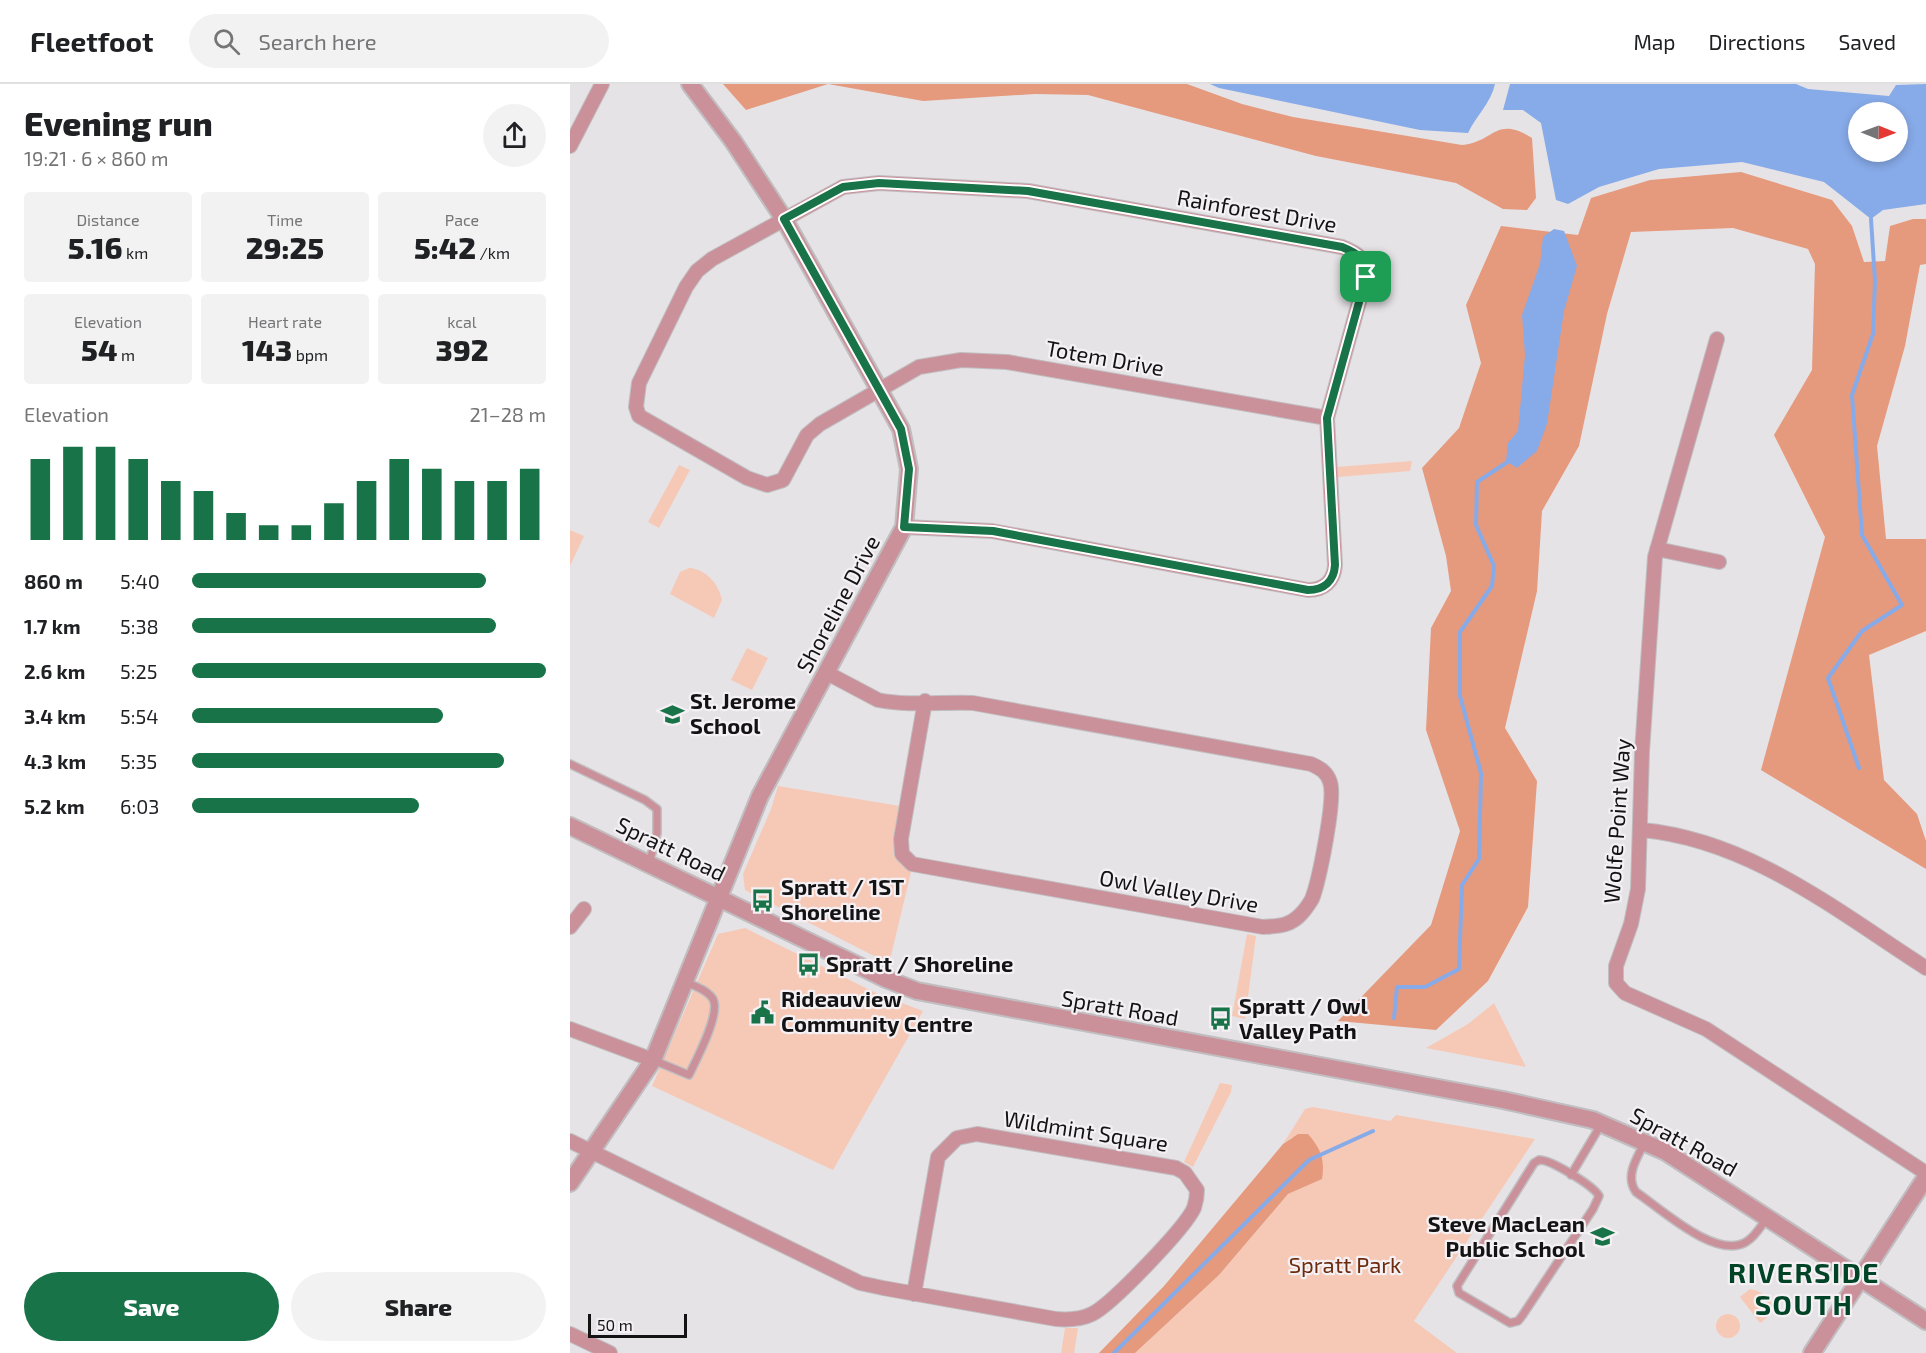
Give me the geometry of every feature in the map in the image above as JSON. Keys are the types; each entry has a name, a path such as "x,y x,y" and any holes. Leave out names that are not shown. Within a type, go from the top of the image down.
{"street":[{"path":"570,146 602,84"},
{"name":"Shoreline Drive","path":"570,1183 653,1060 760,796 904,527 909,469 901,429 881,389 784,219 733,141 690,84"},
{"name":"Rainforest Drive","path":"784,219 843,187 879,183 1028,191 1342,247 1361,258 1366,264 1366,277 1327,418 1335,572 1327,585 1315,590 993,531 904,527"},
{"name":"Totem Drive","path":"784,219 712,259 697,271 686,287 639,383 636,407 639,416 747,478 767,485 783,480 814,429 919,367 939,362 984,360 1327,418"},
{"name":"Wolfe Point Way","path":"1717,339 1657,549 1642,752 1642,830 1638,889 1615,976 1620,988 1706,1029 1926,1175"},
{"path":"1657,549 1719,562"},
{"name":"Owl Valley Drive","path":"827,673 878,700 973,703 1311,764 1321,768 1328,775 1332,795 1317,884 1311,902 1286,926 1263,927 912,864 902,854 901,839 925,702"},
{"name":"Spratt Road","path":"570,826 886,979 933,995 1503,1100 1602,1123 1645,1142 1688,1166 1926,1322"},
{"path":"1642,830 1689,836 1755,862 1818,897 1926,968"},
{"path":"570,927 584,909"},
{"path":"570,1029 653,1060"},
{"name":"Wildmint Square","path":"570,1141 860,1283 914,1294 1056,1319 1083,1318 1101,1309 1174,1237 1194,1208 1197,1190 1185,1173 1176,1168 977,1134 957,1138 942,1150 938,1157 914,1294"},
{"path":"1812,1353 1926,1175"},
{"path":"570,1334 610,1353"}],"lane":[{"path":"570,765 645,800 657,809 657,833 649,864"},
{"path":"653,1060 689,1075 703,1045 715,1014 714,1001 706,992 685,982"},
{"path":"1571,1175 1602,1123"},
{"path":"1645,1142 1632,1170 1632,1187 1710,1242 1729,1248 1743,1244 1753,1237 1767,1218"},
{"path":"1545,1160 1571,1175 1595,1190 1598,1199 1518,1321 1508,1322 1458,1292 1459,1283 1534,1163 1545,1160"}],"green space":[{"path":"1412,461 1410,471 1338,477 1337,467"},
{"path":"679,465 690,470 659,528 648,522"},
{"path":"570,530 584,536 570,566"},
{"path":"689,568 706,574 718,588 722,600 714,618 670,594 680,572"},
{"path":"747,648 768,658 752,690 731,680"},
{"path":"778,786 900,806 895,855 911,872 890,960 878,958 745,890 743,874 771,809"},
{"path":"745,928 878,994 923,1011 833,1170 652,1086 718,934"},
{"path":"1247,934 1256,936 1245,1019 1232,1016"},
{"path":"1494,1003 1526,1067 1426,1048 1468,1024"},
{"path":"1220,1083 1232,1085 1231,1092 1193,1167 1184,1162"},
{"name":"Spratt Park","path":"1313,1107 1390,1121 1396,1115 1535,1139 1414,1321 1457,1353 1135,1353 1219,1275 1288,1194 1321,1179 1292,1137 1283,1144 1305,1109"},
{"path":"1750,1289 1764,1294 1771,1303 1771,1312 1760,1323 1740,1297"},
{"path":"1728,1314 1733,1315 1739,1321 1739,1331 1733,1337 1728,1338 1723,1337 1717,1331 1716,1326 1717,1321 1723,1315"},
{"path":"1065,1328 1078,1328 1074,1353 1061,1353"}],"shaded area":[{"path":"723,84 828,84 746,110"},
{"path":"828,84 1187,84 1242,104 1293,117 1462,145 1473,143 1502,129 1510,129 1532,138 1536,198 1527,210 1503,209 1456,183 1316,156 1088,95 1035,94 923,101"},
{"path":"1741,172 1832,200 1852,226 1864,262 1885,261 1890,226 1913,219 1926,219 1926,264 1920,265 1905,346 1877,446 1886,539 1926,539 1926,631 1869,655 1884,780 1917,814 1926,841 1926,869 1761,770 1825,537 1774,435 1812,370 1815,264 1808,249 1733,228 1631,232 1607,314 1579,446 1542,511 1537,591 1505,728 1537,781 1528,907 1488,981 1436,1030 1338,1021 1431,925 1460,831 1426,730 1431,628 1451,591 1446,556 1422,468 1459,428 1481,363 1466,305 1501,226 1578,235 1591,198 1650,180"},
{"path":"1298,1134 1308,1134 1319,1150 1323,1166 1322,1179 1288,1194 1219,1275 1135,1353 1099,1353 1164,1286 1283,1144"}],"water":[{"path":"1210,84 1495,84 1490,97 1468,133 1420,130 1219,88"},
{"path":"1510,84 1796,84 1808,89 1889,96 1896,85 1926,84 1926,204 1883,210 1871,219 1824,182 1742,162 1659,169 1599,187 1568,204 1556,200 1541,123 1523,110 1503,110"},
{"path":"1554,229 1564,231 1577,266 1564,311 1547,424 1537,451 1517,468 1506,461 1508,443 1518,431 1525,355 1522,315 1540,264 1543,237"}],"waterway":[{"path":"1859,768 1828,678 1862,631 1902,605 1862,535 1852,395 1873,334 1875,281 1871,219"},
{"path":"1394,1018 1397,987 1425,987 1459,969 1462,885 1479,859 1481,773 1460,696 1460,632 1492,586 1494,566 1476,525 1477,482 1509,461"},
{"path":"1114,1353 1309,1160 1373,1131"}],"place":[{"name":"St. Jerome School","path":"672,714"},
{"name":"Spratt / 1ST Shoreline","path":"763,900"},
{"name":"Spratt / Shoreline","path":"808,964"},
{"name":"Rideauview Community Centre","path":"763,1012"},
{"name":"Spratt / Owl Valley Path","path":"1221,1019"},
{"name":"Steve MacLean Public School","path":"1603,1237"}],"district":[{"name":"RIVERSIDE SOUTH","path":"1804,1289"}],"route":[{"path":"879,183 1028,191 1342,247 1355,252 1366,264 1366,277 1327,418 1328,473 1335,572 1327,585 1308,590 993,531 904,527 909,469 901,429 881,389 784,219 843,187 855,184 879,183"}]}
